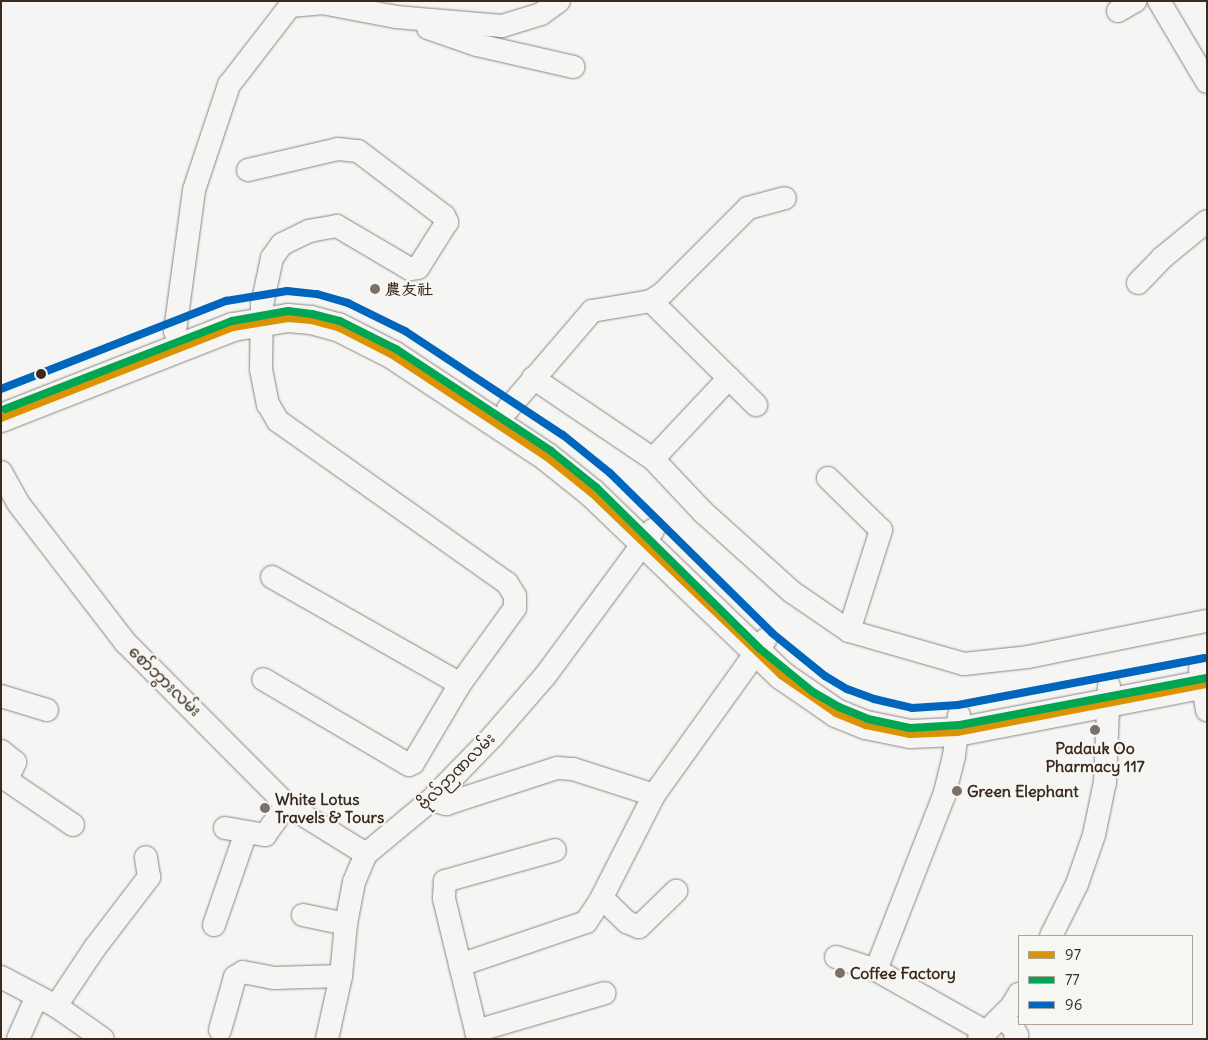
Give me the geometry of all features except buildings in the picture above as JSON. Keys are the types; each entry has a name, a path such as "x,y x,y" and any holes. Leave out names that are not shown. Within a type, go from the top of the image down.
{"highway":[{"path":"262,313 297,302 344,312 401,340 508,409 602,480 648,536"},
{"path":"1,418 178,339 229,311 262,313 311,320 338,327 393,355 547,457 648,536 761,646 819,684 871,709 911,718 958,723 1108,695 1205,683"},
{"path":"1,400 178,339"}],"street":[{"path":"396,17 502,26 541,14 559,1"},
{"path":"1159,1 1207,82"},
{"path":"178,339 194,190 229,85 290,6 322,3 363,6 476,45 574,67"},
{"path":"248,170 338,149 358,151 444,216 447,222 418,268 410,269 337,226 309,231 282,244 272,258 262,313 261,369 268,404 278,421 507,582 514,596 515,608 460,684 414,762 409,765 263,680"},
{"path":"508,409 592,312 652,301 664,293 748,208 785,198"},
{"path":"1138,283 1162,258 1207,221"},
{"path":"652,301 756,405"},
{"path":"533,378 653,459 703,512 792,592 849,631 964,664 1028,657 1207,620"},
{"path":"653,459 728,378"},
{"name":"စော်ဘွားလမ်း","path":"1,472 18,502 105,619 287,805 366,854"},
{"path":"828,478 882,530 849,631"},
{"name":"ဗိုလ်ဉာဏလမ်း","path":"327,1039 341,976 346,924 354,882 366,854 431,800 493,736 545,676 648,536"},
{"path":"272,577 460,684"},
{"path":"460,965 586,922 602,898 654,795 761,646"},
{"path":"1052,935 1077,884 1094,835 1105,782 1108,695"},
{"path":"1,696 47,710"},
{"path":"876,970 944,796 958,723"},
{"path":"1,751 15,762 4,778 73,825"},
{"path":"431,800 446,804 558,768 573,769 654,795"},
{"path":"214,925 235,830 265,835 287,805"},
{"path":"555,850 445,881 444,898 477,1035 604,993"},
{"path":"18,1039 47,1001 94,949 150,876 146,857"},
{"path":"602,898 628,922 639,927 676,891"},
{"path":"304,915 346,924"},
{"path":"836,957 876,970 989,1029 1013,1028 1018,1036 1015,1039"},
{"path":"220,1030 235,977 243,972 274,978 341,976"},
{"path":"1,977 47,1001 103,1039"},
{"path":"989,1029 1018,995"}],"transit line":[{"name":"96","path":"1,389 226,301 287,291 317,294 348,303 405,331 563,435 610,473 772,633 825,676 847,689 874,699 912,708 958,705 1205,658"},
{"name":"77","path":"5,409 232,321 288,311 312,314 340,321 396,349 551,451 596,487 759,648 813,692 839,707 868,719 910,728 960,725 1207,678"},
{"name":"97","path":"1,418 233,327 288,318 311,320 338,327 393,355 547,457 592,493 781,675 836,713 866,725 910,734 957,732 1207,684"}],"place":[{"name":"農友社","path":"375,289"},
{"name":"Padauk Oo Pharmacy 117","path":"1095,730"},
{"name":"Green Elephant","path":"957,791"},
{"name":"White Lotus Travels & Tours","path":"265,808"},
{"name":"Coffee Factory","path":"840,973"}]}
